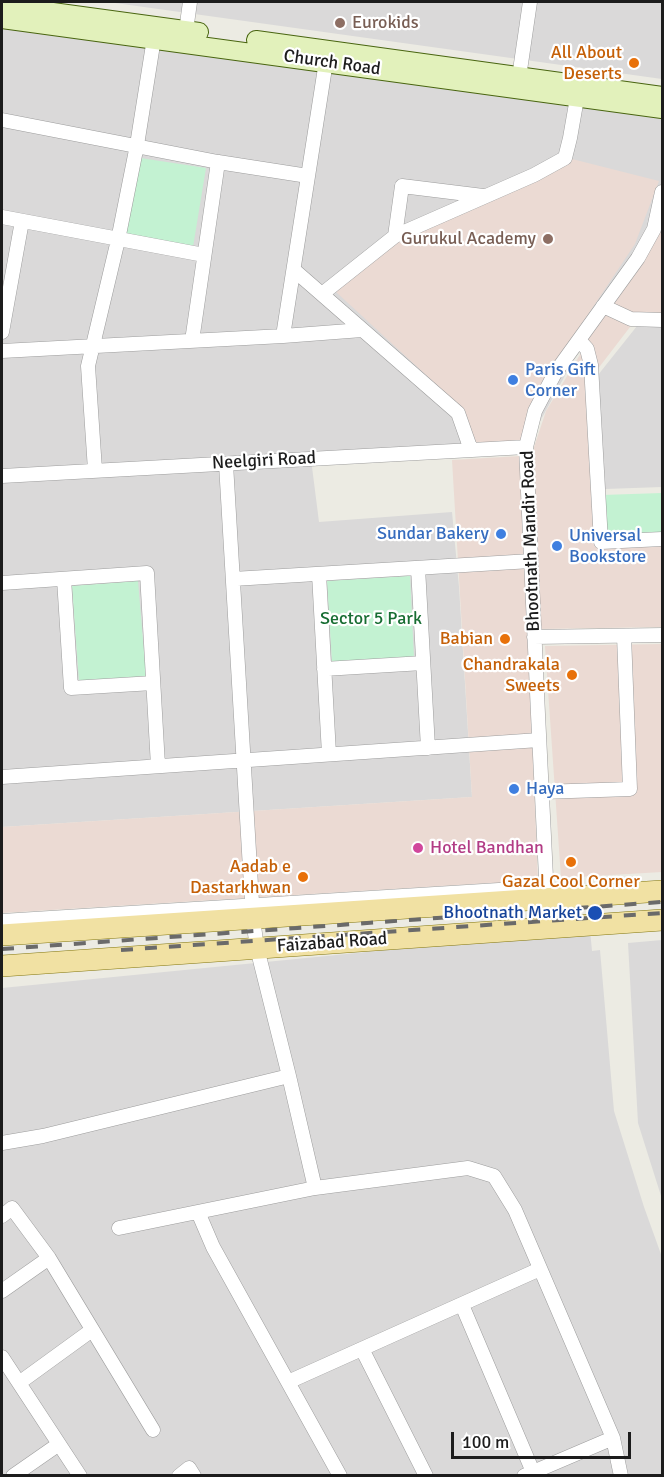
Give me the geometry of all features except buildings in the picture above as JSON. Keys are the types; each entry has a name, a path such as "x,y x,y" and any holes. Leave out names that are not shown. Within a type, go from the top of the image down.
{"main road":[{"name":"Faizabad Road","path":"2,928 547,892 663,891"},
{"name":"Faizabad Road","path":"2,966 663,920"}],"street":[{"path":"185,37 190,2"},
{"path":"519,83 530,2"},
{"name":"Church Road","path":"2,5 155,33"},
{"name":"Church Road","path":"2,19 155,33 519,83 663,96"},
{"path":"95,470 88,366 118,240 155,33"},
{"path":"283,336 327,56"},
{"name":"Church Road","path":"519,83 577,98 663,109"},
{"path":"322,294 395,236 565,158 577,98"},
{"path":"2,120 218,162 308,176"},
{"path":"192,341 218,162"},
{"path":"395,236 402,186 484,196"},
{"name":"Bhootnath Mandir Road","path":"550,928 526,447 535,411 555,373 638,258 660,218 663,192"},
{"path":"2,217 204,255"},
{"path":"2,332 22,221"},
{"path":"294,270 458,413 471,450"},
{"path":"603,306 632,319 663,320"},
{"path":"2,351 362,330"},
{"path":"579,340 587,349 591,364 601,542 663,539"},
{"name":"Neelgiri Road","path":"2,476 526,447"},
{"path":"226,464 257,948 315,1188"},
{"path":"233,579 531,561"},
{"path":"418,568 428,747"},
{"path":"2,583 147,573 158,766"},
{"path":"319,574 329,754"},
{"path":"64,579 71,688 153,683"},
{"path":"534,638 663,635"},
{"path":"542,792 630,789 624,636"},
{"path":"324,669 423,663"},
{"path":"2,777 539,740"},
{"path":"2,1143 43,1136 289,1076"},
{"path":"119,1228 315,1188 468,1168 494,1176 515,1209 613,1438 621,1476"},
{"path":"2,1215 12,1208 50,1258 153,1430"},
{"path":"198,1212 213,1247 340,1476"},
{"path":"2,1291 50,1258"},
{"path":"288,1382 540,1269"},
{"path":"462,1305 528,1474 613,1438"},
{"path":"19,1383 92,1330"},
{"path":"362,1349 426,1476"},
{"path":"3,1363 19,1383 80,1476"},
{"path":"13,1476 59,1444"},
{"path":"179,1476 189,1468 194,1476"}],"shaded area":[{"path":"108,2 662,2 662,79"},
{"path":"2,23 662,96 662,184 657,217 603,306 526,447 311,459 319,522 452,512 472,797 2,827"},
{"path":"572,159 659,181 635,244 557,361 520,442 474,447 465,411 336,292 392,244 547,175"},
{"path":"662,205 662,314 640,314 597,370 584,341"},
{"path":"637,326 662,327 662,487 605,489 598,375"},
{"path":"581,353 588,369 597,545 662,545 662,627 539,629 534,447 546,411"},
{"path":"521,456 538,882 2,913 2,827 472,797 452,460"},
{"path":"662,644 662,872 561,878 545,646"},
{"path":"590,930 592,951 600,950 614,1111 662,1257 662,1475 2,1476 2,988"},
{"path":"662,940 662,1199 638,1123 628,943"}],"green space":[{"path":"134,157 206,168 193,247 121,235"},
{"path":"662,493 662,536 604,539 602,495"},
{"name":"Sector 5 Park","path":"410,576 414,658 332,662 327,581"},
{"path":"138,581 146,676 79,681 72,586"}],"railway":[{"path":"2,949 662,902"},
{"path":"121,950 662,913"}],"place":[{"name":"Eurokids","path":"340,23"},
{"name":"All About Deserts","path":"634,63"},
{"name":"Gurukul Academy","path":"548,239"},
{"name":"Paris Gift Corner","path":"513,380"},
{"name":"Sundar Bakery","path":"501,534"},
{"name":"Universal Bookstore","path":"557,546"},
{"name":"Babian","path":"505,639"},
{"name":"Chandrakala Sweets","path":"572,675"},
{"name":"Haya","path":"514,789"},
{"name":"Hotel Bandhan","path":"418,848"},
{"name":"Gazal Cool Corner","path":"571,862"},
{"name":"Aadab e Dastarkhwan","path":"303,877"},
{"name":"Bhootnath Market","path":"595,913"}]}
